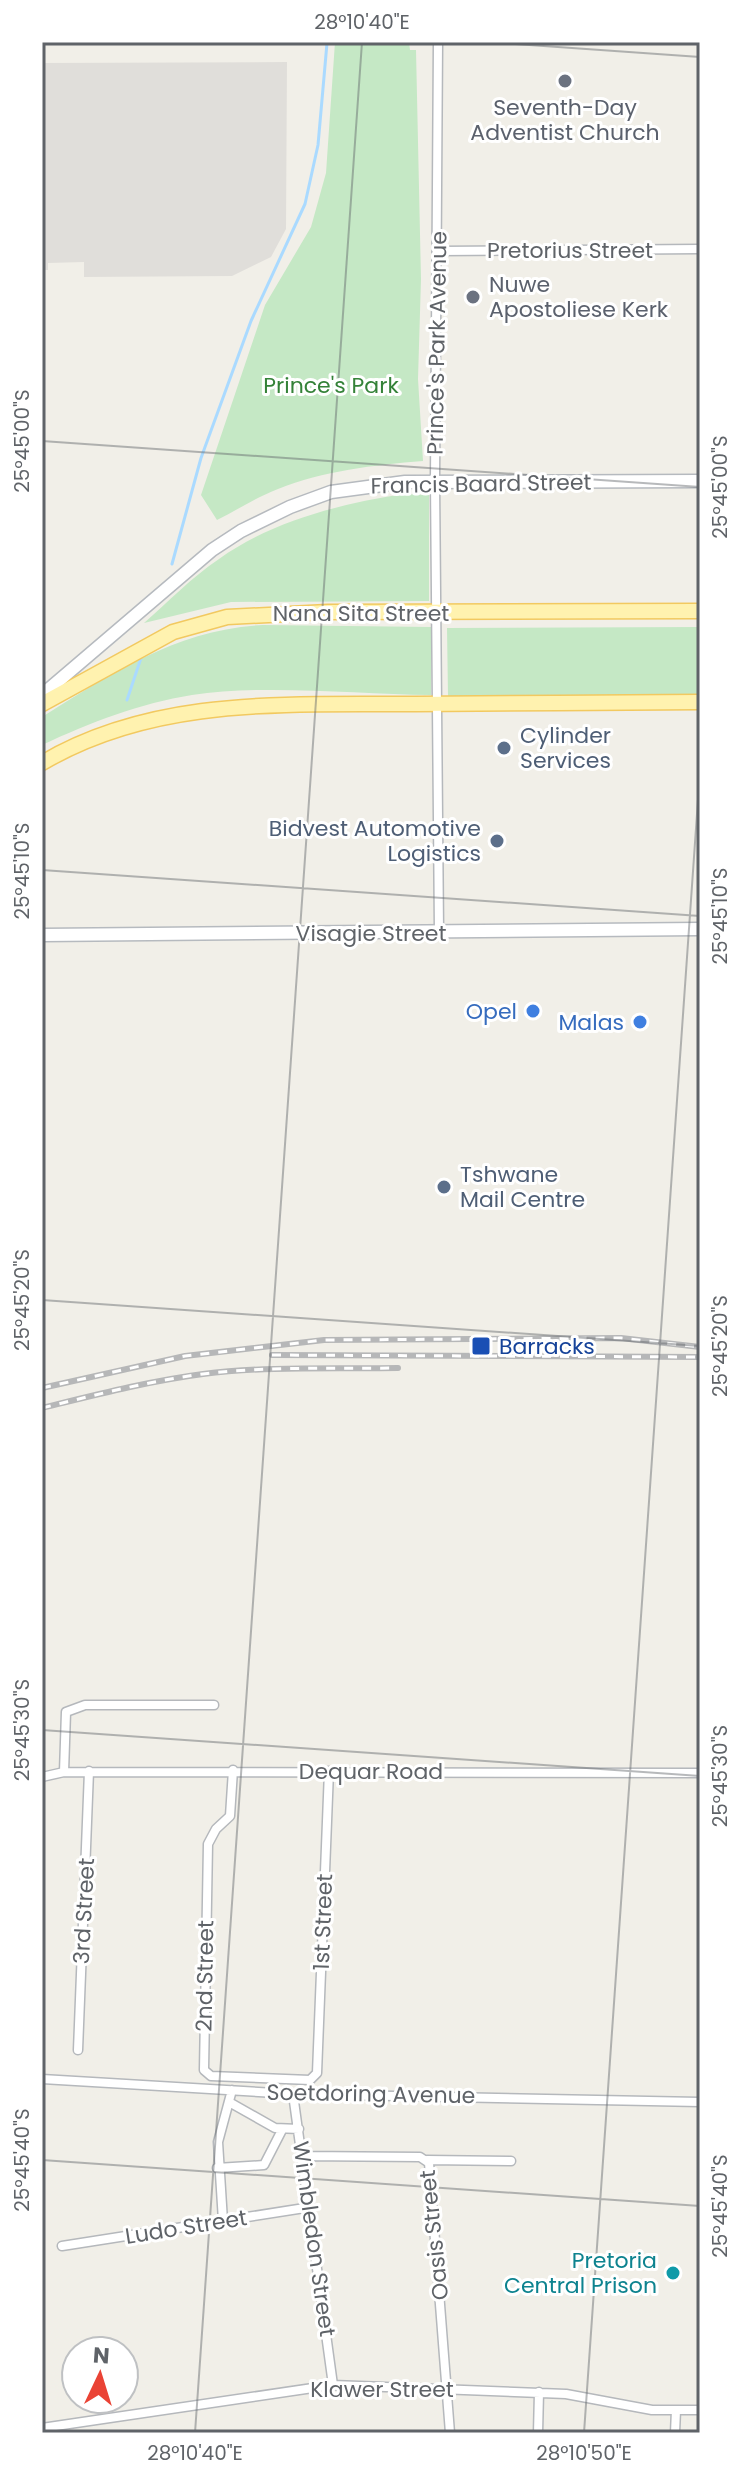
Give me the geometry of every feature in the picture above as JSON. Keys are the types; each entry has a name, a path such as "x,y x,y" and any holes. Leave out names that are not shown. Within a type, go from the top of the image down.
{"main road":[{"name":"Nana Sita Street","path":"42,704 173,632 219,619 254,614 700,611"},
{"path":"42,763 96,736 177,714 278,705 700,702"}],"street":[{"name":"Prince's Park Avenue","path":"438,42 439,251 435,481 439,612 439,932"},
{"name":"Pretorius Street","path":"439,251 700,249"},
{"name":"Francis Baard Street","path":"42,695 212,550 241,531 290,507 331,492 378,483 435,481 700,481"},
{"name":"Visagie Street","path":"42,935 700,929"},
{"path":"64,1772 66,1712 70,1708 85,1705 214,1705"},
{"name":"Dequar Road","path":"42,1777 89,1771 233,1770 700,1773"},
{"name":"2nd Street","path":"233,1770 230,1816 216,1829 208,1844 204,2070 211,2076 310,2080 317,2073"},
{"name":"3rd Street","path":"78,2050 89,1771"},
{"name":"1st Street","path":"317,2073 329,1771"},
{"name":"Soetdoring Avenue","path":"42,2079 293,2094 700,2102"},
{"path":"223,2221 217,2168 218,2142 232,2090"},
{"name":"Wimbledon Street","path":"293,2094 311,2207 333,2385"},
{"path":"229,2102 282,2130 299,2129"},
{"path":"217,2168 264,2165 282,2130"},
{"name":"Oasis Street","path":"303,2156 420,2157 427,2160 431,2170 450,2433"},
{"path":"427,2160 511,2161"},
{"name":"Ludo Street","path":"62,2246 311,2207"},
{"name":"Klawer Street","path":"42,2428 333,2385 539,2392 593,2397 652,2410 700,2410"},
{"path":"538,2433 539,2392"},
{"path":"675,2433 676,2410"}],"shaded area":[{"path":"287,62 286,229 271,257 232,276 84,277 84,262 48,263 48,270 42,270 42,63"}],"green space":[{"name":"Prince's Park","path":"335,42 409,42 410,50 416,50 421,279 418,379 423,461 331,473 295,483 270,492 217,520 201,495 265,305 311,227 326,173"},
{"path":"403,494 429,495 429,601 231,602 144,623 209,566 261,534 331,509"},
{"path":"263,625 431,627 431,695 249,690 192,695 116,715 42,745 42,717 120,670 174,644 202,635"},
{"path":"700,627 700,696 448,696 447,628"}],"waterway":[{"path":"172,564 201,458 251,321 305,204 318,145 327,43"},
{"path":"127,700 141,658"}],"railway":[{"path":"42,1388 185,1356 324,1340 621,1338 700,1347"},
{"path":"272,1355 700,1357"},
{"path":"42,1408 142,1384 227,1371 398,1368"}],"place":[{"name":"Seventh-Day Adventist Church","path":"565,81"},
{"name":"Nuwe Apostoliese Kerk","path":"473,297"},
{"name":"Cylinder Services","path":"504,748"},
{"name":"Bidvest Automotive Logistics","path":"497,841"},
{"name":"Opel","path":"533,1011"},
{"name":"Malas","path":"640,1022"},
{"name":"Tshwane Mail Centre","path":"444,1187"},
{"name":"Barracks","path":"481,1346"},
{"name":"Pretoria Central Prison","path":"673,2273"}]}
